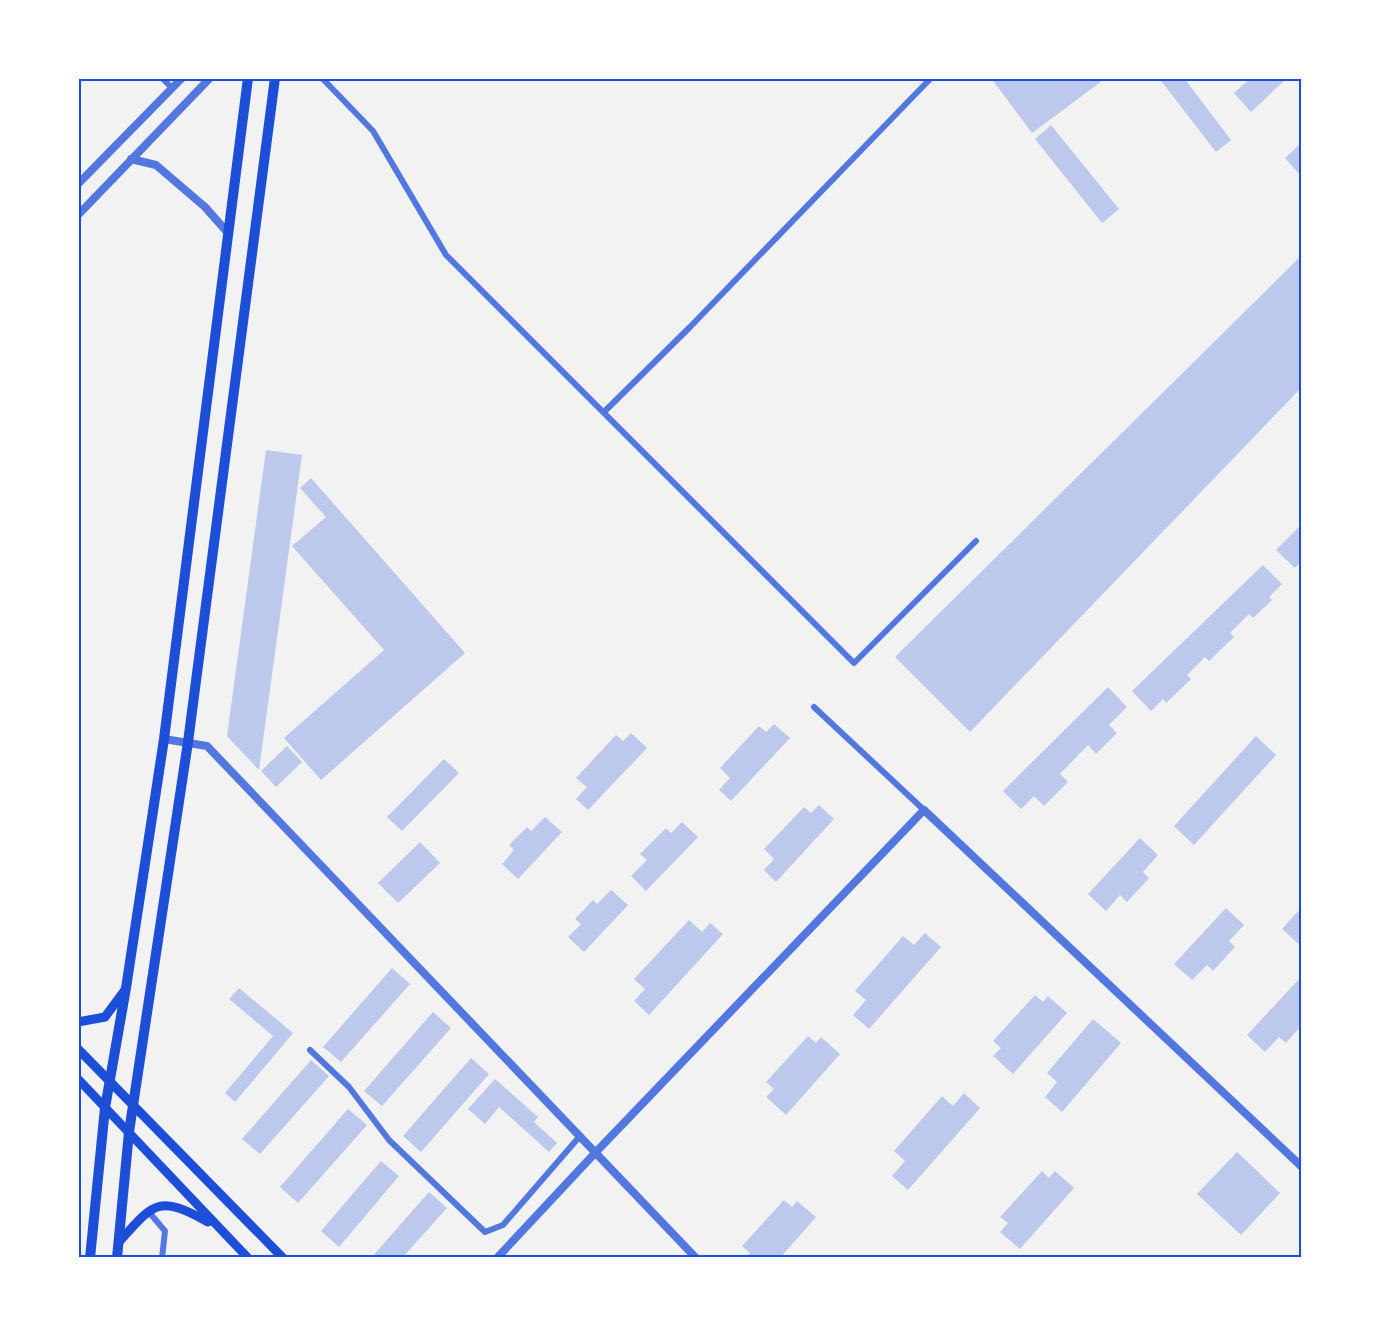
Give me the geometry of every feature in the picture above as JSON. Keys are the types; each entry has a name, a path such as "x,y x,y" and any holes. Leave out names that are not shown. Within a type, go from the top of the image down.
{"main road":[{"path":"90,1258 105,1108 164,739 248,78"},
{"path":"117,1258 132,1105 188,742 275,78"},
{"path":"78,1022 105,1017 126,988"},
{"path":"78,1049 283,1258"},
{"path":"78,1079 248,1258"},
{"path":"119,1242 148,1211 163,1205 179,1207 218,1227"}],"street":[{"path":"162,78 172,88"},
{"path":"78,184 182,78"},
{"path":"78,215 210,78"},
{"path":"322,78 373,131 446,255 854,663 976,541"},
{"path":"604,412 690,327 931,78"},
{"path":"131,159 156,165 205,207 228,233"},
{"path":"814,707 1301,1166"},
{"path":"164,739 207,746 696,1258"},
{"path":"497,1258 924,810"},
{"path":"310,1050 349,1086 389,1140 485,1232 503,1225 580,1136"},
{"path":"148,1211 165,1231 162,1258"}],"building":[{"path":"991,78 1106,78 1032,133"},
{"path":"1159,78 1184,78 1231,140 1216,152"},
{"path":"1251,78 1287,78 1251,112 1234,93"},
{"path":"1051,125 1119,209 1102,223 1035,139"},
{"path":"1301,143 1301,176 1285,158"},
{"path":"1301,256 1301,388 970,732 895,657"},
{"path":"266,450 302,455 259,770 227,736"},
{"path":"311,478 465,653 321,780 284,738 384,650 292,546 326,517 300,488"},
{"path":"1301,525 1301,562 1295,568 1276,550"},
{"path":"1263,565 1282,584 1269,597 1272,600 1253,618 1249,614 1230,633 1234,637 1209,661 1205,657 1187,675 1191,679 1166,703 1163,699 1151,711 1132,691"},
{"path":"1108,687 1127,707 1109,725 1117,733 1096,754 1088,745 1060,774 1068,782 1044,806 1034,796 1021,809 1003,791"},
{"path":"774,724 790,738 731,801 719,790 730,778 720,768 759,726 766,732"},
{"path":"631,733 647,748 588,810 576,799 587,787 576,778 616,735 623,741"},
{"path":"1256,736 1276,755 1194,845 1174,826"},
{"path":"287,746 302,762 276,787 261,771"},
{"path":"444,759 459,773 402,831 387,817"},
{"path":"819,805 834,819 776,882 764,870 774,859 764,849 804,807 811,813"},
{"path":"545,817 562,832 518,879 502,864 514,850 509,845 527,827 531,831"},
{"path":"682,822 698,837 646,891 631,876 647,860 640,854 666,828 671,833"},
{"path":"1140,838 1158,855 1143,872 1149,878 1127,902 1120,895 1106,911 1088,894"},
{"path":"420,842 440,863 398,903 378,883"},
{"path":"611,890 628,905 584,952 568,937 581,924 575,919 593,900 597,904"},
{"path":"1226,908 1244,925 1229,941 1235,947 1213,971 1207,965 1192,980 1174,964"},
{"path":"1301,908 1301,946 1282,929"},
{"path":"689,920 702,932 710,923 723,934 649,1015 634,1001 645,989 634,979"},
{"path":"925,933 941,947 869,1029 853,1015 866,1000 855,991 903,936 914,945"},
{"path":"392,968 410,984 341,1062 323,1047"},
{"path":"1299,979 1301,981 1301,1026 1286,1043 1279,1037 1265,1052 1247,1035"},
{"path":"239,988 293,1033 235,1102 225,1093 273,1036 229,999"},
{"path":"1035,995 1043,1002 1048,996 1067,1013 1013,1074 993,1056 1001,1048 993,1041"},
{"path":"433,1012 451,1028 382,1106 364,1091"},
{"path":"1093,1019 1121,1043 1062,1112 1045,1097 1057,1082 1047,1073"},
{"path":"808,1036 816,1043 821,1037 840,1054 786,1115 766,1097 774,1089 766,1082"},
{"path":"471,1058 489,1074 421,1152 403,1136"},
{"path":"311,1060 329,1076 260,1154 242,1139"},
{"path":"495,1079 538,1117 534,1122 557,1143 549,1152 499,1107 485,1124 468,1109"},
{"path":"964,1093 980,1108 908,1190 892,1176 905,1161 894,1151 942,1096 953,1106"},
{"path":"348,1109 367,1125 298,1203 280,1187"},
{"path":"1237,1152 1280,1193 1241,1235 1197,1194"},
{"path":"381,1161 399,1176 339,1247 321,1231"},
{"path":"1042,1171 1049,1178 1055,1171 1074,1188 1020,1249 1000,1232 1008,1223 1000,1217"},
{"path":"429,1192 447,1208 402,1258 371,1258"},
{"path":"784,1200 792,1207 797,1201 816,1217 780,1258 745,1258 750,1253 742,1246"}]}
